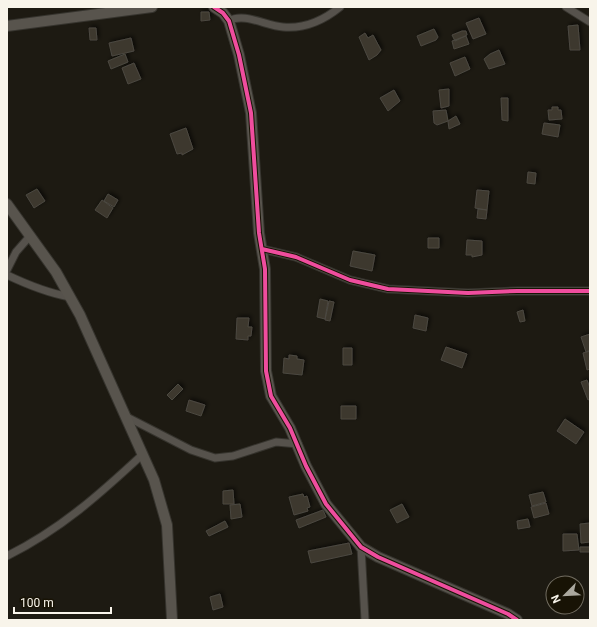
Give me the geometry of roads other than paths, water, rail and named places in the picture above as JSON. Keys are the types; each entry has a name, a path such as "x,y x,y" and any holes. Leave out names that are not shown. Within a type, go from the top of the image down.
{"street":[{"path":"7,26 152,7"},
{"path":"216,7 229,21 239,55 251,113 262,249 265,269 268,385 271,396 298,444 306,466 326,504 362,547 378,557 508,614 517,620"},
{"path":"229,21 238,18 294,28 311,24 328,17 340,7"},
{"path":"566,7 590,22"},
{"path":"7,204 56,272 83,321 154,480 167,525 172,620"},
{"path":"7,270 16,252 30,236"},
{"path":"262,249 296,257 350,280 388,289 468,293 590,291"},
{"path":"7,275 56,295 70,297"},
{"path":"126,417 191,450 215,458 233,456 276,442 298,444"},
{"path":"7,556 26,546 75,514 143,454"},
{"path":"362,547 364,620"}]}
